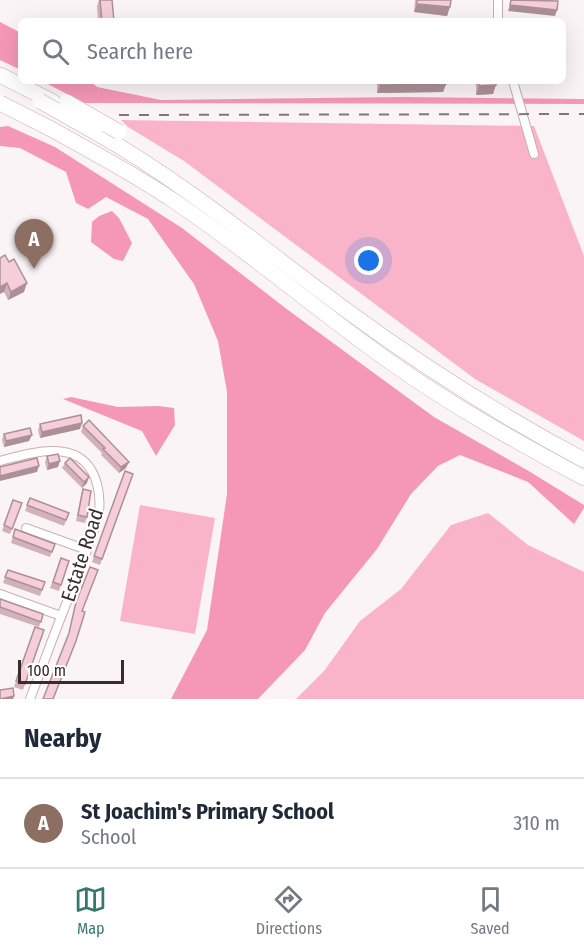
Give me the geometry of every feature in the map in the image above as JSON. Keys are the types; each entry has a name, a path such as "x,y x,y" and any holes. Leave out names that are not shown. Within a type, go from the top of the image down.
{"highway":[{"path":"0,68 18,77"},
{"path":"0,75 119,132 216,200 449,382"},
{"path":"0,83 53,102"},
{"path":"28,84 209,206 344,309 449,382 526,429 584,460"},
{"path":"0,103 102,157 174,201 327,317 442,397 519,443 584,478"}],"street":[{"path":"498,0 498,18"},
{"path":"514,84 534,154"},
{"name":"Estate Road","path":"0,461 41,450 66,451 82,460 94,476 100,496 98,518 87,550 30,699"},
{"path":"26,528 87,550"},
{"path":"0,594 61,616"}],"shaded area":[{"path":"0,22 18,31 18,69 0,60"},
{"path":"48,84 94,84 97,87 161,100 403,97 584,99 584,104 84,103"},
{"path":"121,120 534,126 584,256 584,441 475,379 184,161 128,127"},
{"path":"8,126 55,147 182,228 288,310 434,417 584,505 574,524 528,482 460,455 438,466 411,494 377,549 325,613 305,650 258,699 171,699 207,630 227,494 227,392 218,341 194,284 148,219 106,197 88,209 76,203 66,172 20,148 0,146 0,127"},
{"path":"112,211 119,218 132,243 123,261 114,259 91,242 92,222 99,216"},
{"path":"71,397 118,407 174,408 175,425 156,456 142,431 63,399"},
{"path":"140,505 215,518 195,634 120,621"},
{"path":"488,513 528,545 584,572 584,699 296,699 324,671 360,621 401,589 451,525"}],"building":[{"path":"100,0 112,0 114,18 102,18"},
{"path":"417,0 451,0 450,7 417,4"},
{"path":"511,0 558,1 557,10 510,5"},
{"path":"380,84 446,84 380,85"},
{"path":"479,84 496,84 496,85 479,86"},
{"path":"5,255 9,262 14,259 27,283 11,292 7,283 0,287 0,258"},
{"path":"81,415 82,423 42,432 40,424"},
{"path":"89,420 129,462 121,467 103,449 105,448 83,426"},
{"path":"30,428 32,435 6,441 4,434"},
{"path":"58,454 60,461 49,464 47,456"},
{"path":"37,458 39,466 0,476 0,467"},
{"path":"70,458 89,477 84,482 65,463"},
{"path":"125,471 133,474 102,559 94,556"},
{"path":"83,489 91,491 87,517 78,515"},
{"path":"30,498 69,513 66,520 27,505"},
{"path":"13,500 22,503 12,529 4,525"},
{"path":"15,529 55,544 52,552 13,537"},
{"path":"61,558 69,561 61,585 53,582"},
{"path":"90,567 98,570 82,611 85,612 76,641 53,699 43,699 69,633 76,602"},
{"path":"8,570 45,582 42,590 5,577"},
{"path":"0,599 43,614 41,622 0,607"},
{"path":"35,627 44,630 25,684 16,681"},
{"path":"13,688 14,696 0,699 0,690"}],"railway":[{"path":"119,115 584,114"}],"place":[{"name":"St Joachim's Primary School","path":"34,269"}]}
